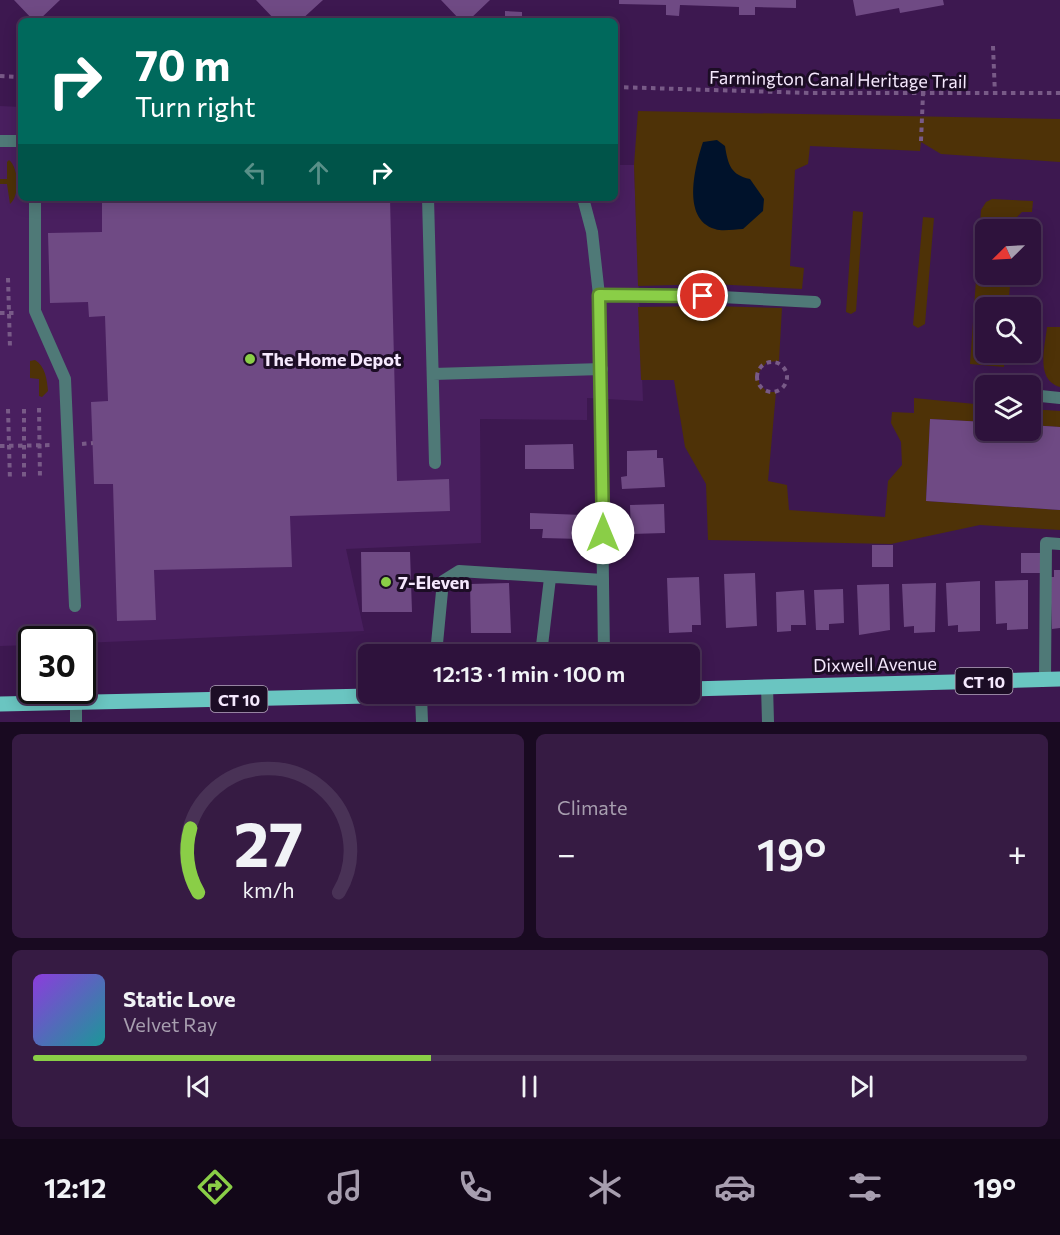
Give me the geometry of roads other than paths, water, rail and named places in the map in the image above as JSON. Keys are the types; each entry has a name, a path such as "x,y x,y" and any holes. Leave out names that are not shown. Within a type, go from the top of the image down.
{"main road":[{"name":"Dixwell Avenue","path":"700,688 1053,679"},
{"name":"CT 10","path":"96,703 358,696"},
{"name":"CT 10","path":"0,704 18,704"}],"street":[{"path":"0,141 18,141"},
{"path":"35,201 35,311 65,379 75,606"},
{"path":"428,201 435,463"},
{"path":"584,201 592,232 599,295 602,369 604,644"},
{"path":"599,295 703,296 815,302"},
{"path":"433,374 602,369"},
{"path":"1041,396 1060,398"},
{"path":"1053,679 1046,543 1060,544"},
{"path":"437,644 443,581 459,571 603,580"},
{"path":"542,644 550,578"},
{"path":"767,686 768,722"},
{"path":"75,704 76,722"},
{"path":"421,704 422,722"}],"water":[{"path":"717,140 725,146 728,159 735,172 750,179 764,199 763,211 743,229 715,229 704,223 694,203 694,177 703,142"}],"place":[{"name":"The Home Depot","path":"250,359"},
{"name":"7-Eleven","path":"386,582"}]}
